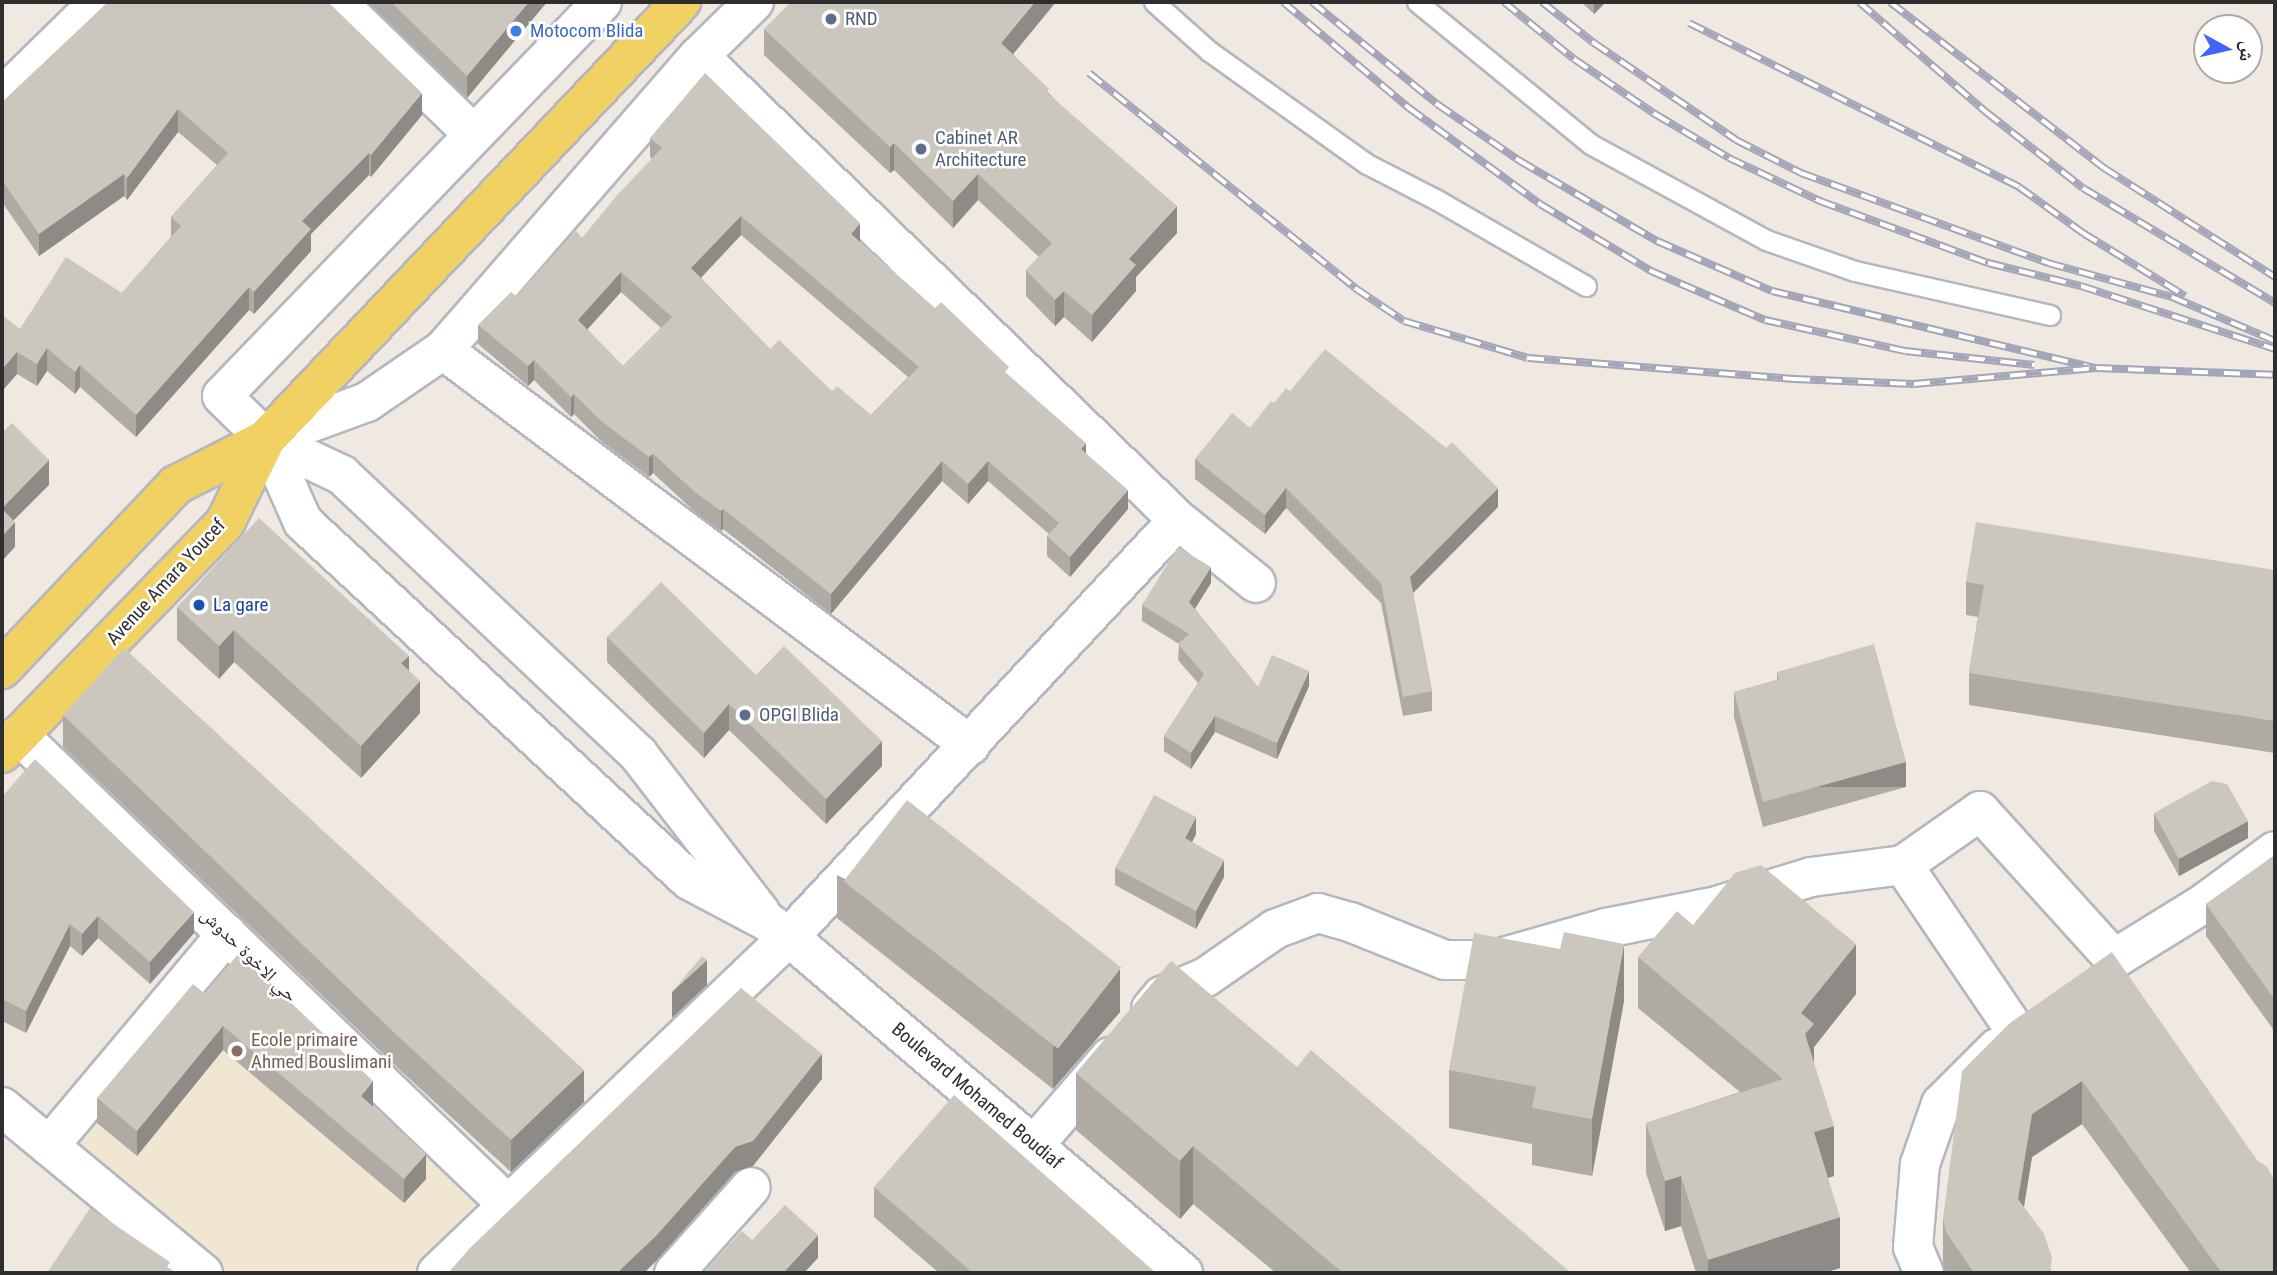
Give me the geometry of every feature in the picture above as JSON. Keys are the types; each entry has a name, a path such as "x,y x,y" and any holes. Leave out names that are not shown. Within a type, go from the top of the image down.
{"main road":[{"path":"2,669 176,485 266,439 681,2"},
{"name":"Avenue Amara Youcef","path":"11,744 225,523 266,439"}],"street":[{"path":"2,97 99,2"},
{"path":"337,2 473,134"},
{"path":"602,2 222,396 266,439 342,475 638,754 779,930"},
{"path":"266,439 367,402 443,350 699,56 754,2"},
{"path":"699,56 1178,520 1256,583"},
{"path":"443,350 970,745"},
{"path":"266,439 303,522 689,880 779,930"},
{"path":"437,1273 508,1205 779,930 970,745 1178,520"},
{"name":"حي الاخوة حدوش","path":"11,744 227,934 508,1205"},
{"path":"1035,1144 1162,996 1206,977 1275,929 1318,913 1350,922 1445,960 1493,960 1606,928 1717,906 1811,877 1903,865 1980,811 2114,959 2137,992"},
{"path":"2085,984 2114,959 2203,904 2275,851"},
{"path":"1903,865 2015,1030"},
{"name":"Boulevard Mohamed Boudiaf","path":"779,930 1035,1144 1184,1273"},
{"path":"49,1146 227,934"},
{"path":"1924,1273 1913,1247 1920,1164 1941,1104 2015,1030 2049,1010"},
{"path":"2,1107 203,1273"},
{"path":"674,1273 751,1187"}],"lane":[{"path":"1154,2 1209,51 1367,164 1437,200 1586,286"},
{"path":"1417,2 1592,145 1766,240 1855,271 2050,315"}],"shaded area":[{"name":"Ecole primaire Ahmed Bouslimani","path":"231,956 475,1203 410,1273 218,1273 69,1146"}],"building":[{"path":"108,2 328,2 422,93 371,155 369,153 302,221 311,229 254,292 249,287 136,415 80,365 75,372 47,348 37,364 17,352 2,369 2,315 20,329 66,257 122,293 181,226 171,217 228,153 178,109 127,178 124,174 39,234 2,180 2,102"},
{"path":"391,2 529,2 467,76"},
{"path":"791,2 1035,2 1001,43 1049,89 1046,92 1177,206 1129,259 1136,265 1092,315 1064,291 1055,300 1026,270 1052,243 978,174 953,201 894,143 890,147 764,29"},
{"path":"705,73 860,223 851,234 935,308 941,302 1009,367 1005,372 1086,443 1081,449 1128,490 1070,557 1047,536 1059,523 988,461 968,484 942,461 831,594 723,509 721,511 695,492 653,454 649,457 601,421 574,394 571,397 534,360 528,366 478,325 511,292 516,296 576,231 582,238 618,194 662,148 650,138","holes":["741,216 919,367 871,415 837,386 832,391 779,340 770,349 691,268","621,272 672,317 623,366 578,320"]},
{"path":"1325,349 1446,448 1452,442 1498,488 1410,577 1432,691 1403,697 1381,583 1286,488 1265,515 1195,459 1232,413 1250,428 1271,401 1274,403 1286,388 1290,391"},
{"path":"12,423 49,460 2,508 2,433"},
{"path":"2,509 15,522 2,536"},
{"path":"259,518 409,656 401,663 420,681 361,746 234,630 219,646 177,607"},
{"path":"1976,522 2275,570 2275,721 1969,673 1984,585 1966,582"},
{"path":"1178,547 1211,567 1189,602 1258,687 1272,655 1309,671 1277,743 1215,716 1191,753 1164,736 1204,674 1178,644 1189,634 1142,605"},
{"name":"OPGI Blida","path":"661,582 756,675 784,646 882,741 826,799 729,704 704,733 607,637"},
{"path":"1874,644 1906,762 1763,802 1734,692 1779,680 1777,672"},
{"path":"124,648 584,1070 511,1140 401,1039 63,715"},
{"path":"35,759 194,912 150,962 98,916 82,934 70,924 26,1011 2,999 2,797"},
{"path":"2212,781 2227,784 2248,821 2179,859 2154,813"},
{"path":"1154,795 1196,817 1185,838 1224,860 1196,911 1115,868"},
{"path":"907,800 1121,967 1058,1049 844,881"},
{"path":"2275,855 2275,1000 2206,904"},
{"path":"1761,865 1856,944 1801,1013 1814,1024 1805,1034 1834,1126 1814,1132 1840,1217 1708,1260 1681,1176 1665,1181 1646,1123 1783,1079 1638,957 1677,911 1693,925 1735,873"},
{"path":"1564,932 1624,944 1592,1119 1532,1108 1536,1087 1449,1070 1474,933 1560,949"},
{"path":"2112,952 2257,1160 2267,1167 2275,1181 2275,1273 2222,1273 2082,1081 2032,1114 2018,1199 2044,1234 2052,1257 2050,1273 1974,1273 1946,1232 1943,1219 1962,1071 2010,1023"},
{"path":"239,953 373,1081 361,1096 426,1154 404,1179 223,1026 137,1131 97,1098 193,984 205,994"},
{"path":"702,956 707,960 672,992"},
{"path":"1171,961 1297,1067 1311,1050 1571,1273 1343,1273 1193,1146 1180,1161 1076,1073"},
{"path":"741,988 822,1054 753,1141 735,1147 656,1236 617,1273 448,1273 470,1248"},
{"path":"954,1095 1156,1273 973,1273 874,1187"},
{"path":"785,1205 818,1235 783,1273 703,1273 742,1231 752,1240"},
{"path":"90,1208 170,1262 167,1267 177,1273 47,1273"}],"railway":[{"path":"1283,2 1409,108 1540,204 1651,271 1765,320 1905,351 2034,365"},
{"path":"1312,2 1437,104 1520,161 1657,241 1772,291 2096,368 2275,375"},
{"path":"1504,2 1574,59 1655,114 1729,158 1820,201 1988,263 2081,286 2275,349"},
{"path":"1542,2 1594,43 1736,140 1801,173 2048,263 2172,297 2275,341"},
{"path":"1859,2 1986,112 2083,188 2275,303"},
{"path":"1890,2 2104,168 2275,277"},
{"path":"1689,23 2019,187 2083,233 2185,296"},
{"path":"1089,73 1355,288 1404,321 1528,358 1794,379 1914,384 2096,368"}],"place":[{"name":"RND","path":"831,19"},
{"name":"Motocom Blida","path":"516,31"},
{"name":"Cabinet AR Architecture","path":"921,149"},
{"name":"La gare","path":"199,605"},
{"name":"OPGI Blida","path":"745,715"},
{"name":"Ecole primaire Ahmed Bouslimani","path":"237,1051"}]}
